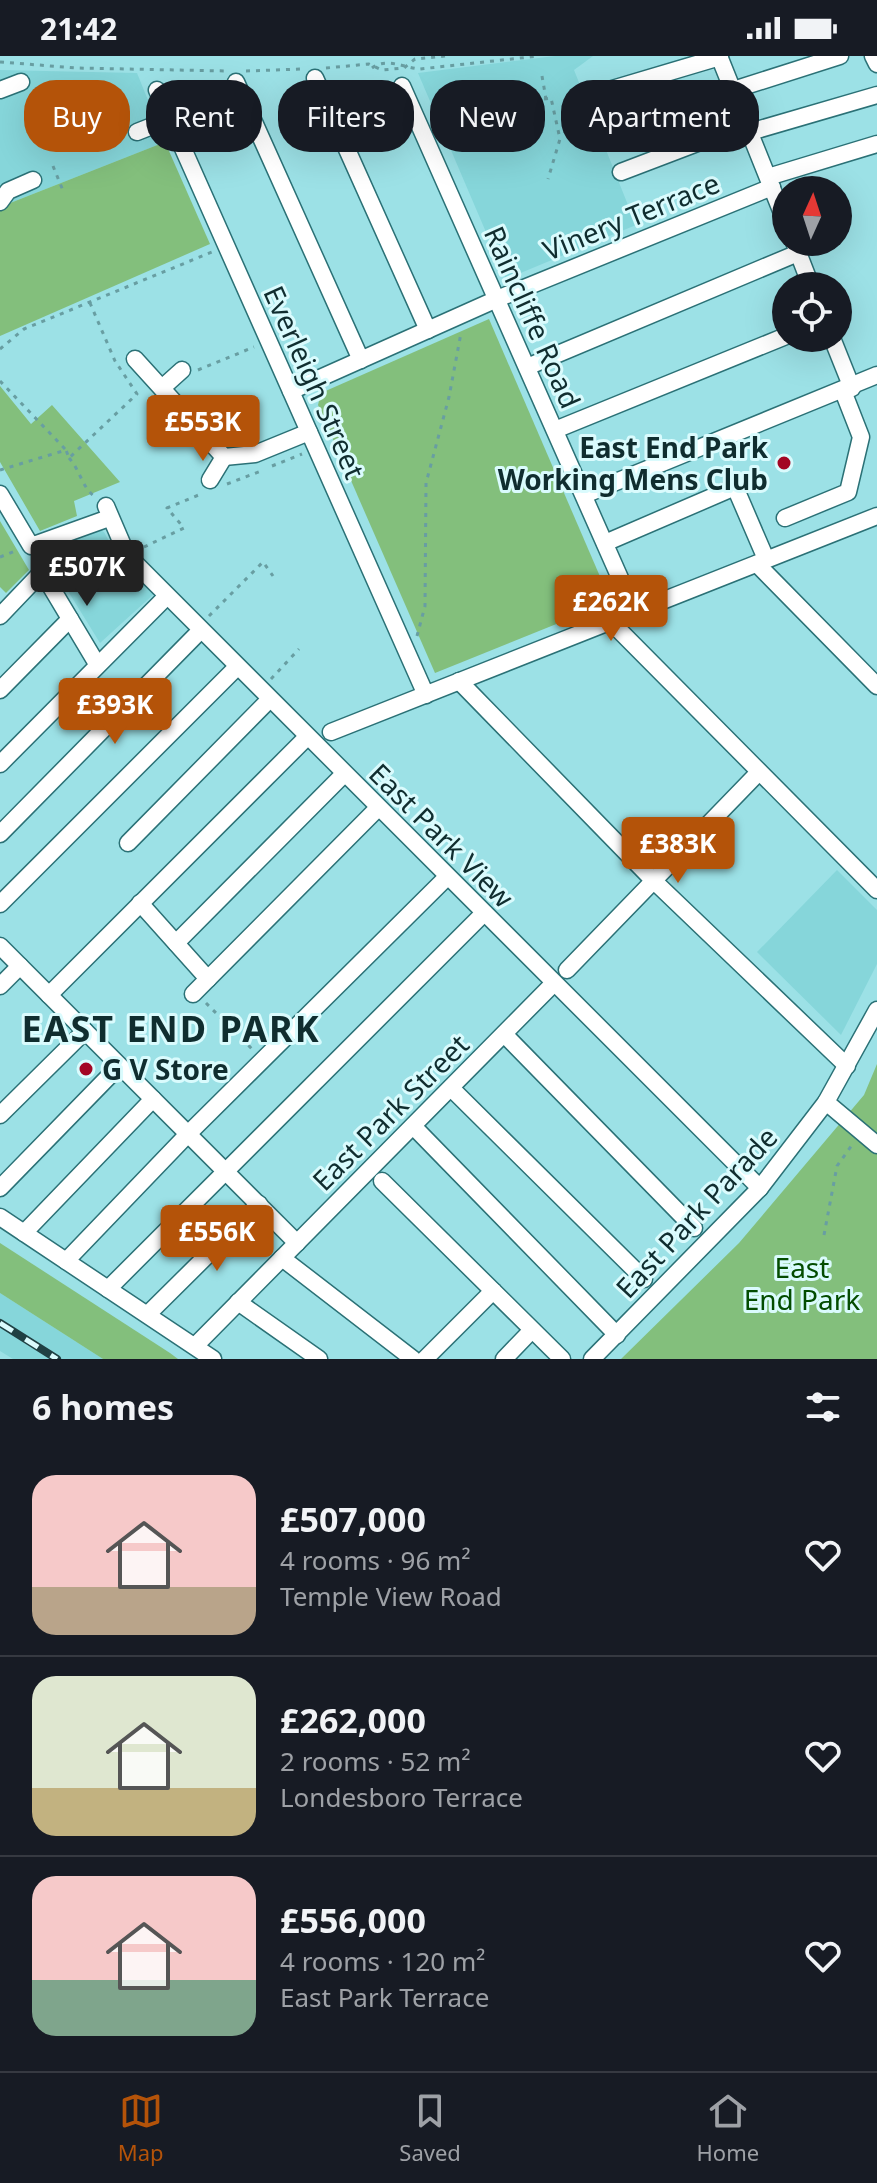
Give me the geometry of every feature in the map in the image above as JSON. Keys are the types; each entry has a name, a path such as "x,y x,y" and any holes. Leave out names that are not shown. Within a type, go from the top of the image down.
{"street":[{"path":"759,82 840,56"},
{"path":"873,56 877,64"},
{"path":"643,80 720,57 729,80"},
{"path":"315,78 428,330"},
{"path":"0,90 24,83"},
{"path":"759,125 877,95"},
{"name":"Raincliffe Road","path":"414,113 635,612"},
{"path":"137,132 146,128"},
{"path":"262,140 361,360"},
{"name":"Vinery Terrace","path":"291,391 770,182 877,144"},
{"name":"Everleigh Street","path":"185,152 426,695"},
{"path":"621,172 679,152"},
{"path":"758,152 772,187"},
{"path":"0,202 8,191 33,180"},
{"path":"527,367 778,256"},
{"path":"555,430 772,342"},
{"path":"785,518 848,492 861,437 836,352"},
{"path":"135,359 224,457"},
{"path":"162,388 182,370"},
{"path":"584,495 848,390 877,375"},
{"path":"224,457 255,454 309,432"},
{"path":"209,487 224,457"},
{"path":"605,543 735,487 761,562 877,686"},
{"path":"0,494 31,546 108,512"},
{"name":"East Park View","path":"108,512 127,555 760,1188"},
{"path":"331,732 877,516"},
{"path":"0,616 42,572 97,664"},
{"path":"0,764 167,596"},
{"path":"0,690 70,619"},
{"path":"611,622 877,890"},
{"path":"0,834 199,628"},
{"path":"0,904 237,667"},
{"path":"459,681 654,881 847,1066"},
{"path":"128,843 265,695"},
{"path":"49,995 307,737"},
{"path":"567,970 759,772"},
{"path":"176,943 344,774"},
{"path":"193,994 378,808"},
{"path":"66,1261 188,1134 447,877"},
{"path":"140,903 208,979"},
{"path":"108,1289 484,913"},
{"path":"0,946 297,1243"},
{"path":"0,986 20,966"},
{"name":"East Park Street","path":"195,1346 554,983"},
{"name":"East Park Parade","path":"592,1359 760,1188 826,1102 877,1010"},
{"path":"0,1115 85,1031"},
{"path":"504,1034 694,1228"},
{"path":"0,1188 119,1066"},
{"path":"451,1088 644,1279"},
{"path":"24,1233 153,1099"},
{"path":"826,1102 877,1145"},
{"path":"413,1126 617,1335"},
{"path":"382,1181 562,1359"},
{"path":"148,1314 259,1204"},
{"path":"0,1217 213,1359"},
{"path":"282,1258 413,1359"},
{"path":"425,1359 493,1291"},
{"path":"238,1302 319,1359"},
{"path":"504,1359 532,1330"}],"path":[{"path":"408,65 415,59 445,56"},
{"path":"0,62 214,72 365,65 385,69 408,65 420,69 539,56"},
{"path":"542,76 545,99 551,98 560,139 548,179"},
{"path":"53,166 64,193"},
{"path":"0,349 24,329 226,246"},
{"path":"69,458 137,394 115,361 90,303"},
{"path":"411,662 425,606 426,483 455,371 464,314"},
{"path":"182,370 197,370 268,341"},
{"path":"0,381 66,450 78,468 86,491 108,512"},
{"path":"127,555 184,528 167,508 209,487 317,449"},
{"path":"0,470 66,450"},
{"path":"199,628 263,562 273,576"},
{"path":"265,695 299,649"},
{"path":"193,994 263,1060"},
{"path":"824,1235 837,1166 863,1134"}],"shaded area":[{"path":"555,56 593,56 574,70 578,80 561,80 561,152 607,152 636,225 506,279 452,152 545,152 545,80 430,80 430,101 418,73"},
{"path":"0,70 137,73 146,95 146,149 0,207"},
{"path":"97,529 104,532 117,556 155,593 100,643 47,557 41,559 37,550"},
{"path":"837,870 877,910 877,964 841,1035 757,952"},
{"path":"0,1293 103,1359 13,1359 0,1351"}],"green space":[{"path":"146,149 146,152 169,152 210,244 0,336 0,207"},
{"path":"489,319 611,602 435,673 318,405 321,393"},
{"path":"0,386 31,424 52,405 120,482 74,501 77,516 40,531 0,462"},
{"path":"0,521 29,570 6,593 0,587"},
{"name":"East End Park","path":"877,1064 877,1359 621,1359 739,1243 864,1095"},
{"path":"0,1243 178,1359 103,1359 0,1293"}],"railway":[{"path":"0,1323 57,1359"}],"place":[{"name":"East End Park Working Mens Club","path":"784,463"},
{"name":"G V Store","path":"86,1069"}],"district":[{"name":"EAST END PARK","path":"171,1028"}]}
